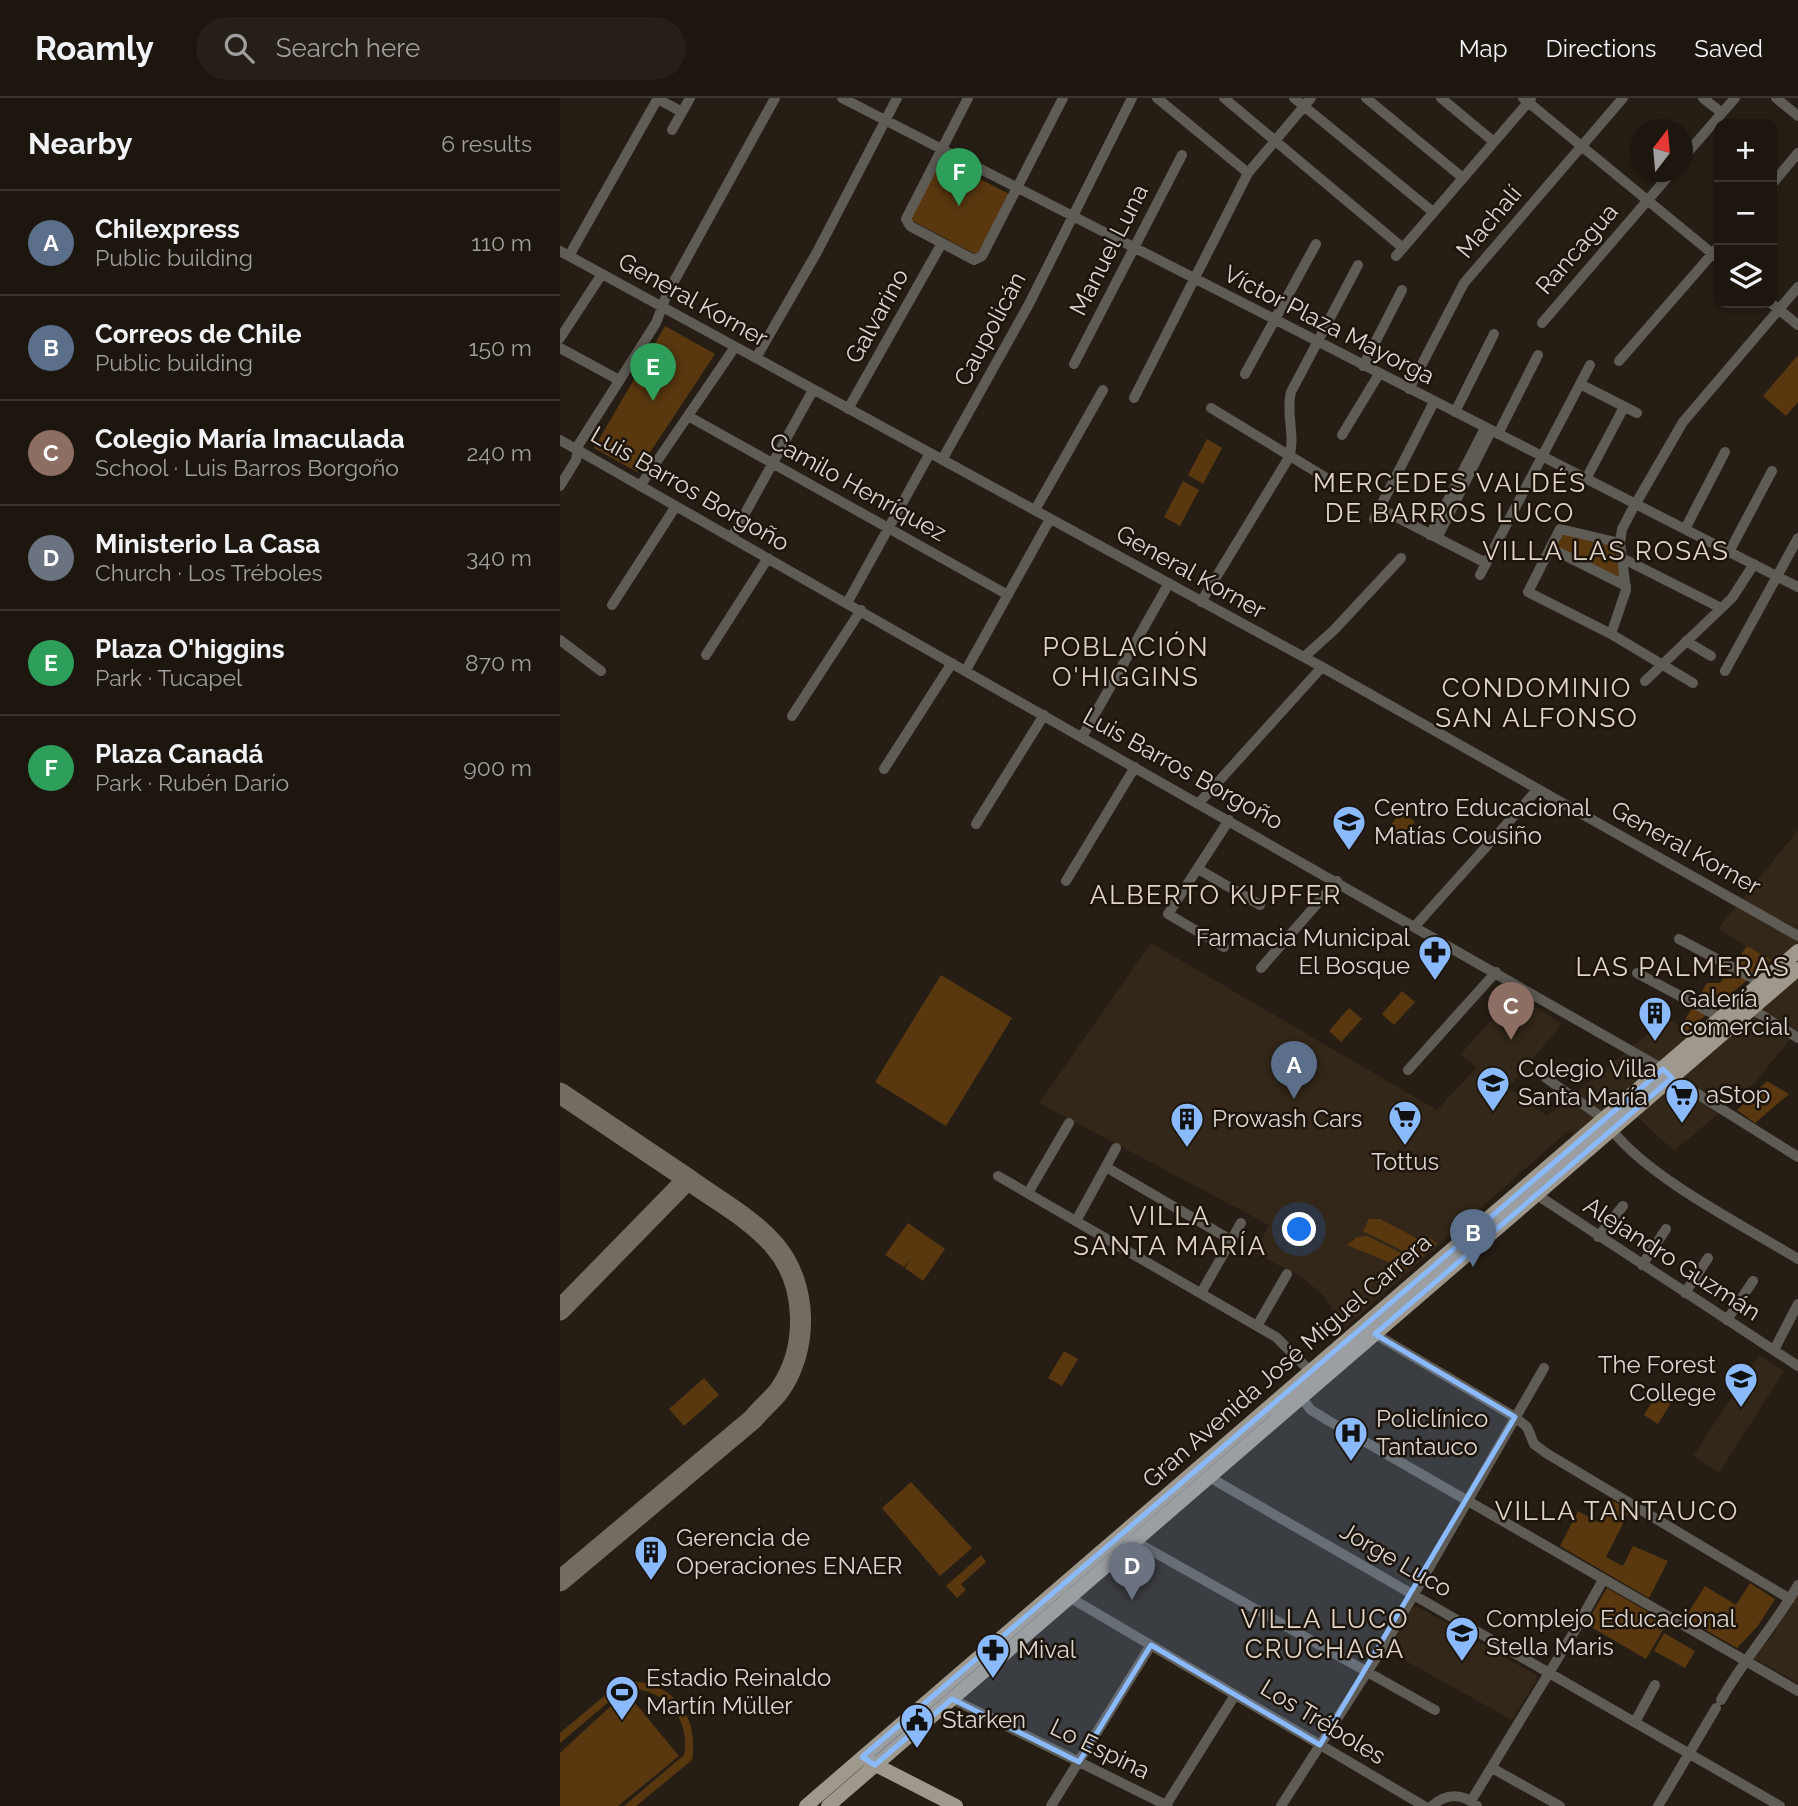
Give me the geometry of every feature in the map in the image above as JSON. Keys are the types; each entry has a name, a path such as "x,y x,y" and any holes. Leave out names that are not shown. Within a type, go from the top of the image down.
{"main road":[{"name":"Gran Avenida José Miguel Carrera","path":"828,1806 952,1699 1063,1593 1310,1371 1608,1124 1746,1005 1762,982 1798,951"},
{"name":"Gran Avenida José Miguel Carrera","path":"1667,1073 1721,1018 1746,1005 1798,970"},
{"name":"Gran Avenida José Miguel Carrera","path":"1128,1536 1209,1477 1375,1334 1531,1190"},
{"name":"Gran Avenida José Miguel Carrera","path":"806,1806 938,1692 1063,1593"},
{"path":"862,1757 956,1806"}],"street":[{"path":"565,254 658,98 682,111"},
{"path":"672,130 690,98"},
{"path":"560,486 619,380 656,323 662,307 775,98"},
{"name":"Víctor Plaza Mayorga","path":"842,98 1798,587"},
{"path":"756,358 817,252 897,98"},
{"path":"968,98 907,222 978,260 1063,98"},
{"name":"Caupolicán","path":"942,460 1007,345 1132,98"},
{"path":"1157,98 1248,173"},
{"path":"1224,98 1275,140 1399,252 1528,99 1647,200 1714,251"},
{"path":"1294,98 1308,102 1433,212"},
{"path":"1366,98 1463,178"},
{"path":"1441,98 1494,142"},
{"name":"Machalí","path":"1409,389 1460,289 1623,98"},
{"path":"1703,98 1722,113"},
{"path":"1693,146 1735,98"},
{"path":"1776,98 1798,116"},
{"path":"1135,398 1248,173 1308,102"},
{"path":"1774,182 1798,153"},
{"name":"Manuel Luna","path":"1074,364 1182,155"},
{"name":"Rancagua","path":"1542,323 1663,182"},
{"name":"Galvarino","path":"848,409 942,243"},
{"path":"1245,374 1316,244"},
{"name":"General Korner","path":"565,254 1304,657 1798,936"},
{"path":"1619,361 1714,256"},
{"path":"1201,601 1290,455 1289,399 1358,265"},
{"path":"560,338 602,274"},
{"path":"1777,304 1798,287"},
{"path":"1363,366 1402,290"},
{"path":"1611,634 1626,586 1620,543 1622,529 1677,430 1773,308"},
{"path":"1777,308 1798,325"},
{"path":"1455,412 1494,334"},
{"path":"640,486 735,347"},
{"path":"560,348 619,380"},
{"path":"1434,536 1491,431 1538,355"},
{"path":"1480,575 1590,365"},
{"path":"1342,435 1379,374"},
{"path":"1580,384 1637,413"},
{"path":"732,537 813,390"},
{"path":"1035,510 1103,390"},
{"path":"1433,402 1376,514 1434,536 1486,563"},
{"path":"1586,479 1624,407"},
{"path":"1211,408 1328,479"},
{"name":"Camilo Henríquez","path":"688,416 1007,595"},
{"name":"Luis Barros Borgoño","path":"560,440 1416,925 1667,1073 1798,1157"},
{"path":"1685,529 1725,452"},
{"path":"848,603 930,453"},
{"path":"1729,552 1772,471"},
{"path":"612,605 676,506"},
{"path":"966,670 1050,519"},
{"path":"1620,543 1560,529 1528,592 1611,634 1693,684"},
{"path":"1726,671 1798,538"},
{"path":"1550,548 1626,586"},
{"path":"706,655 768,558"},
{"path":"1304,657 1334,630 1401,558"},
{"path":"1622,558 1721,608"},
{"path":"1646,681 1742,586 1754,564"},
{"path":"1082,737 1169,583"},
{"path":"792,716 861,610"},
{"path":"560,640 601,671"},
{"path":"1686,642 1711,656"},
{"path":"884,769 953,663"},
{"path":"1199,803 1322,667"},
{"path":"976,824 1044,715"},
{"path":"1066,881 1135,767"},
{"path":"1416,925 1538,789"},
{"path":"1224,947 1168,914 1229,820"},
{"path":"1198,869 1260,905"},
{"path":"1261,968 1337,881"},
{"path":"1679,939 1762,982"},
{"path":"1408,1070 1496,972"},
{"path":"1637,973 1721,1018"},
{"path":"1746,1005 1798,1038"},
{"path":"1546,1079 1608,1124 1635,1156 1798,1259"},
{"path":"1028,1193 1069,1123"},
{"path":"1076,1221 1116,1148"},
{"path":"1106,1167 1231,1240"},
{"path":"998,1176 1284,1342 1310,1371"},
{"name":"Alejandro Guzmán","path":"1531,1190 1598,1237 1798,1366"},
{"path":"1598,1237 1623,1206"},
{"path":"1201,1293 1241,1223"},
{"path":"1642,1265 1667,1229"},
{"path":"1685,1293 1708,1258"},
{"path":"1257,1326 1287,1274"},
{"path":"1727,1320 1753,1280"},
{"path":"1774,1350 1798,1304"},
{"path":"1375,1334 1516,1417 1527,1427 1534,1444 1583,1478 1790,1599"},
{"path":"1281,1806 1367,1672 1544,1368"},
{"path":"1301,1397 1317,1414 1798,1691"},
{"name":"Jorge Luco","path":"1209,1477 1780,1806"},
{"path":"1128,1536 1435,1710"},
{"path":"1432,1806 1453,1796 1474,1803 1604,1580"},
{"path":"1658,1806 1744,1660 1766,1635 1798,1585"},
{"name":"Los Tréboles","path":"1063,1593 1424,1806"},
{"path":"1051,1806 1151,1645"},
{"path":"1635,1722 1654,1685"},
{"name":"Lo Espina","path":"938,1692 1167,1806"},
{"path":"1167,1806 1235,1695"},
{"path":"1492,1768 1560,1806"}],"highlighted area":[{"path":"1663,1069 1672,1078 1375,1334 1515,1417 1320,1745 1151,1645 1079,1762 952,1699 875,1765 862,1757"}],"shaded area":[{"path":"941,159 1009,194 977,255 909,219"},
{"path":"665,326 715,354 637,472 594,448"},
{"path":"1798,355 1798,402 1786,416 1763,396"},
{"path":"1207,439 1222,448 1203,484 1188,475"},
{"path":"1183,481 1199,490 1180,526 1164,517"},
{"path":"1562,531 1613,544 1621,581 1555,548"},
{"path":"1402,811 1415,822 1394,845 1382,835"},
{"path":"1798,830 1798,977 1718,929"},
{"path":"1151,943 1437,1110 1477,1067 1460,1055 1514,994 1562,1024 1508,1088 1547,1116 1668,1018 1711,1052 1798,977 1798,1029 1755,1083 1674,1151 1618,1099 1575,1135 1568,1131 1345,1328 1323,1295 1300,1276 1255,1253 1269,1225 1039,1103"},
{"path":"1747,946 1771,960 1686,1032 1683,1030 1685,1020 1707,983 1720,983"},
{"path":"941,975 1012,1018 946,1126 875,1082"},
{"path":"1402,991 1415,1002 1394,1025 1382,1014"},
{"path":"1349,1008 1362,1019 1341,1042 1329,1031"},
{"path":"1767,1081 1789,1094 1755,1123 1737,1110"},
{"path":"1369,1219 1380,1219 1426,1243 1430,1238 1437,1244 1419,1259 1363,1231"},
{"path":"908,1223 945,1249 923,1281 905,1268 912,1257 904,1267 885,1255"},
{"path":"1367,1236 1417,1261 1406,1269 1347,1245 1357,1237"},
{"path":"1064,1351 1078,1359 1062,1386 1048,1378"},
{"name":"The Forest College","path":"1759,1355 1784,1371 1719,1473 1693,1456"},
{"path":"704,1378 719,1395 684,1426 669,1409"},
{"path":"1660,1389 1674,1398 1658,1424 1644,1415"},
{"path":"911,1482 972,1548 940,1576 882,1508"},
{"path":"1611,1500 1630,1510 1606,1557 1623,1566 1633,1546 1668,1561 1649,1598 1560,1546 1578,1511 1598,1522"},
{"path":"981,1555 986,1562 961,1584 966,1590 957,1598 946,1586"},
{"path":"1750,1583 1775,1599 1757,1627 1737,1648 1685,1618 1705,1586 1736,1605"},
{"path":"1607,1588 1667,1623 1646,1659 1586,1624"},
{"path":"1798,1593 1798,1683 1752,1657 1772,1636"},
{"name":"Complejo Educacional Stella Maris","path":"1417,1606 1536,1675 1537,1680 1512,1720 1388,1651 1411,1609"},
{"path":"1664,1633 1695,1651 1685,1668 1654,1651"},
{"path":"631,1681 660,1688 681,1705 692,1730 693,1745 692,1760 636,1806 624,1806 684,1755 683,1728 671,1707 651,1693 624,1689 560,1743 560,1733 621,1682"},
{"name":"Estadio Reinaldo Martín Müller","path":"626,1692 679,1756 618,1806 560,1806 560,1753"}],"taxiway":[{"path":"560,1093 688,1179 560,1310"},
{"path":"560,1581 753,1419 779,1391 796,1356 800,1337 798,1297 785,1261 755,1226 688,1179"}],"place":[{"name":"Plaza Canadá","path":"959,206"},
{"name":"Plaza O'higgins","path":"653,401"},
{"name":"Centro Educacional Matías Cousiño","path":"1349,852"},
{"name":"Farmacia Municipal El Bosque","path":"1435,982"},
{"name":"Colegio María Imaculada","path":"1511,1040"},
{"name":"Galería comercial","path":"1655,1043"},
{"name":"Chilexpress","path":"1294,1099"},
{"name":"Colegio Villa Santa María","path":"1493,1113"},
{"name":"aStop","path":"1682,1125"},
{"name":"Tottus","path":"1405,1147"},
{"name":"Prowash Cars","path":"1187,1149"},
{"name":"Correos de Chile","path":"1473,1267"},
{"name":"The Forest College","path":"1741,1409"},
{"name":"Policlínico Tantauco","path":"1351,1463"},
{"name":"Gerencia de Operaciones ENAER","path":"651,1582"},
{"name":"Ministerio La Casa","path":"1132,1600"},
{"name":"Complejo Educacional Stella Maris","path":"1462,1663"},
{"name":"Mival","path":"993,1680"},
{"name":"Estadio Reinaldo Martín Müller","path":"622,1722"},
{"name":"Starken","path":"917,1750"}],"district":[{"name":"MERCEDES VALDÉS DE BARROS LUCO","path":"1450,498"},
{"name":"VILLA LAS ROSAS","path":"1606,551"},
{"name":"POBLACIÓN O'HIGGINS","path":"1126,662"},
{"name":"CONDOMINIO SAN ALFONSO","path":"1537,703"},
{"name":"ALBERTO KUPFER","path":"1216,895"},
{"name":"LAS PALMERAS","path":"1683,967"},
{"name":"VILLA SANTA MARÍA","path":"1170,1231"},
{"name":"VILLA TANTAUCO","path":"1617,1511"},
{"name":"VILLA LUCO CRUCHAGA","path":"1325,1634"}]}
